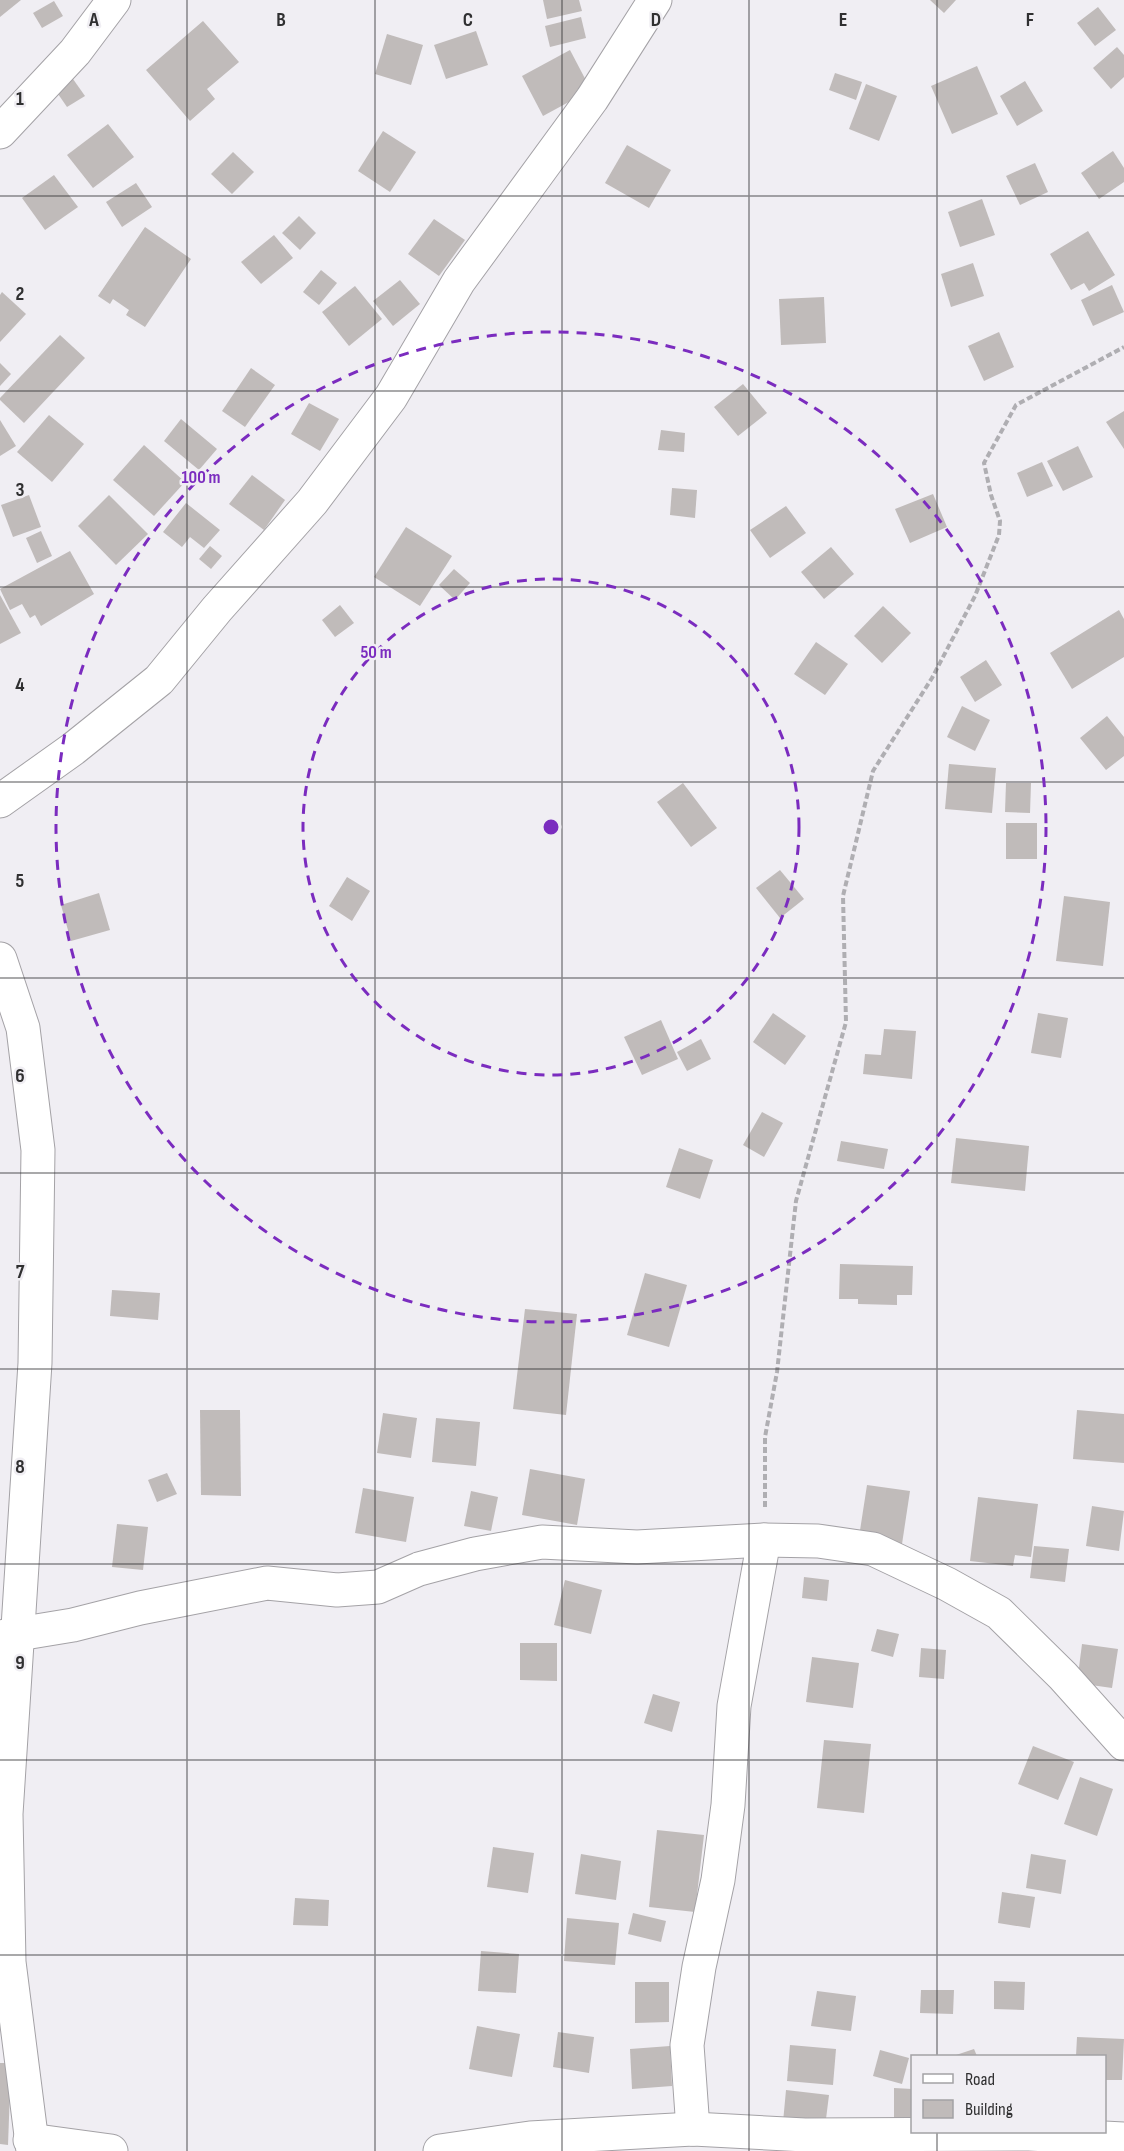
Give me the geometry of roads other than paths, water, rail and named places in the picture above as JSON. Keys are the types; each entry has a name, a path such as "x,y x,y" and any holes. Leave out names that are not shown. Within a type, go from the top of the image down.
{"street":[{"path":"0,132 75,52 114,0"},
{"path":"0,801 73,749 159,680 217,609 312,502 392,397 459,281 592,99 655,0"},
{"path":"0,959 23,1028 38,1150 34,1363 9,1636 6,1814 9,1962 32,2145 111,2151"},
{"path":"9,1636 73,1625 140,1608 267,1583 337,1590 378,1587 419,1569 475,1554 542,1542 638,1547 764,1540 818,1541 873,1549 947,1584 999,1613 1063,1677 1124,1744"},
{"path":"693,2129 687,2045 699,1967 718,1880 728,1805 734,1706 764,1540"},
{"path":"440,2151 530,2138 693,2129 805,2135 1029,2134 1124,2139"}]}
